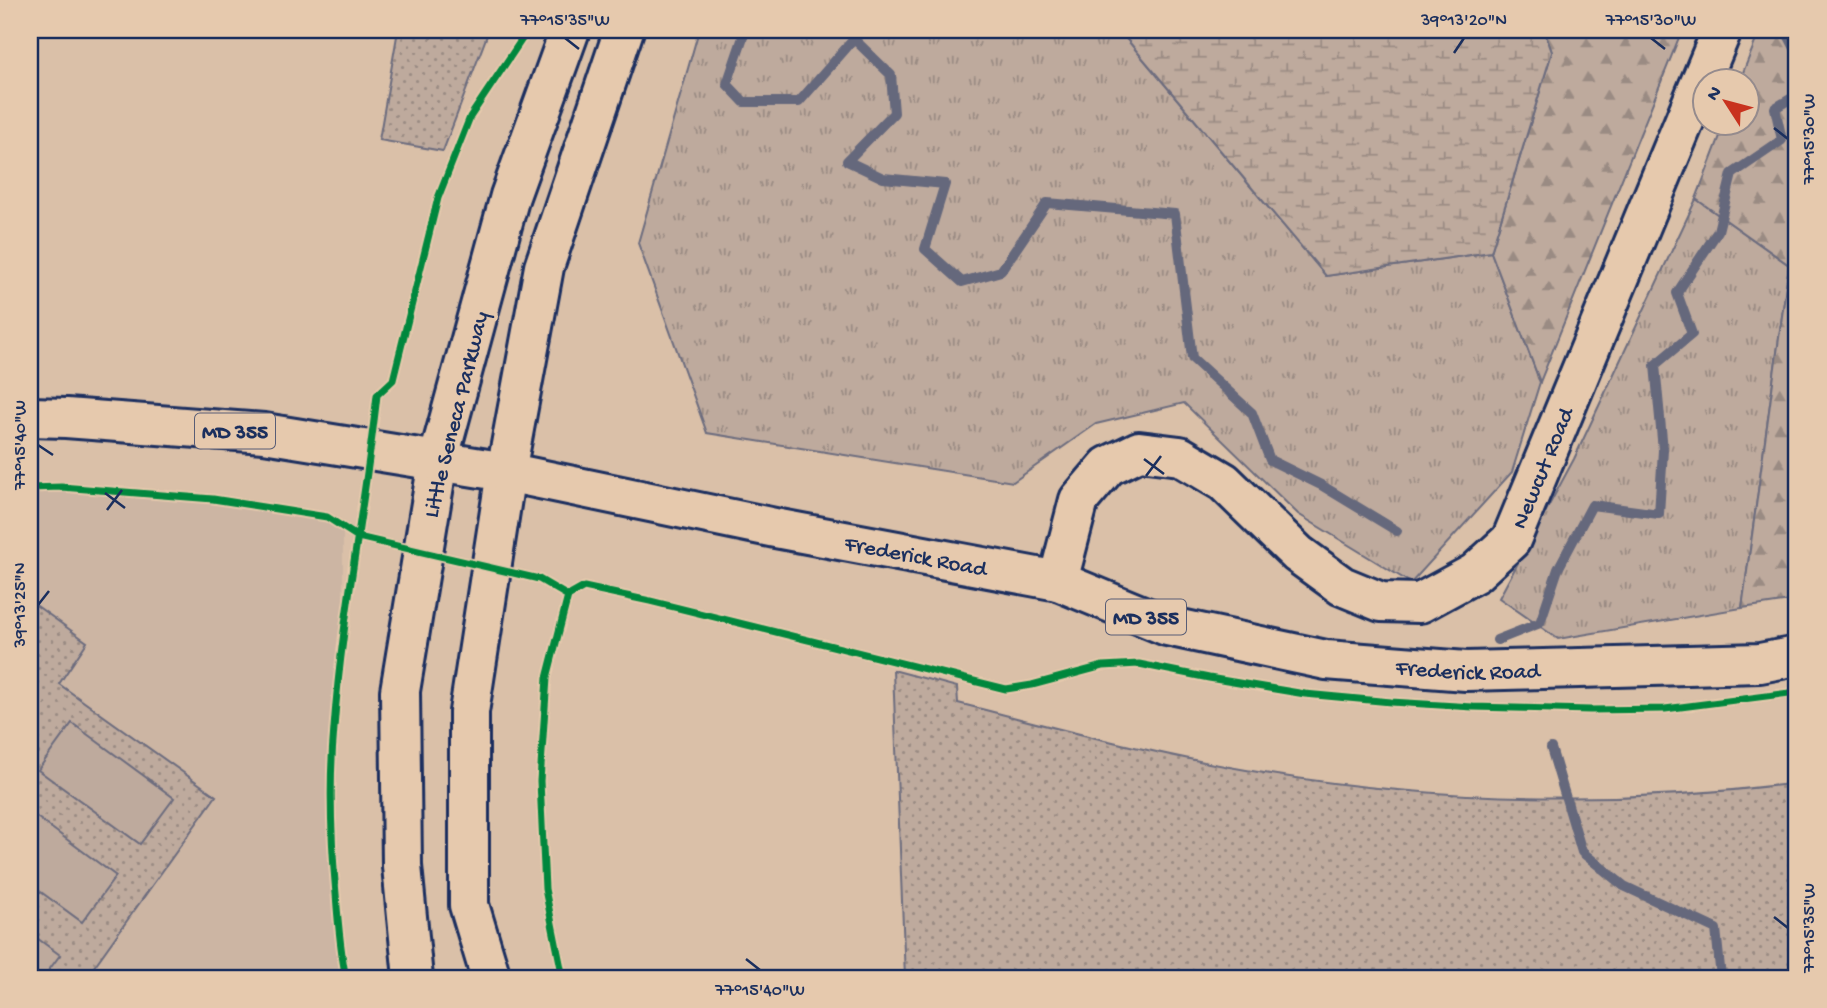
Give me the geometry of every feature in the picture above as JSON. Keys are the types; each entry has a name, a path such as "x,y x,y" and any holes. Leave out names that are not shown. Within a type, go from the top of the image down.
{"main road":[{"name":"Little Seneca Parkway","path":"413,978 401,866 400,691 438,461 510,196 570,30"},
{"path":"491,978 469,905 469,712 506,472 544,267 624,30"},
{"name":"Newcut Road","path":"1058,580 1079,500 1108,466 1139,451 1180,456 1224,482 1298,554 1342,586 1381,602 1420,603 1475,573 1511,540 1722,30"},
{"name":"Frederick Road","path":"30,417 264,433 506,472 775,528 1058,580 1167,626 1326,660 1466,671 1760,663 1797,656"}],"shaded area":[{"path":"61,487 213,499 327,517 343,524 343,642 333,729 331,833 341,955 346,978 30,978 30,488"}],"green space":[{"path":"398,30 489,30 443,151 379,140"},
{"path":"699,30 1119,30 1326,276 1491,252 1540,382 1512,472 1411,583 1298,514 1184,403 1096,424 1013,482 707,433 638,243"},
{"path":"1119,30 1544,30 1552,52 1491,252 1326,276"},
{"path":"1544,30 1682,30 1540,382 1491,252 1552,52"},
{"path":"1760,30 1797,30 1797,600 1742,608 1789,265 1696,199 1720,136 1760,136 1760,66 1746,66"},
{"path":"1696,199 1789,265 1742,608 1558,639 1499,598 1574,459"},
{"path":"30,601 87,642 59,684 216,796 86,978 30,978"},
{"path":"893,670 957,687 958,703 1178,757 1319,781 1387,789 1524,797 1661,795 1797,783 1797,978 905,978"},
{"path":"72,723 174,798 140,844 38,770"},
{"path":"30,812 116,876 82,922 30,884"},
{"path":"30,933 60,955 43,978 30,978"}],"waterway":[{"path":"739,30 743,37 727,84 744,102 799,102 854,39 891,75 894,113 847,161 883,178 945,184 925,249 962,282 1001,271 1047,203 1175,214 1192,358 1252,413 1270,460 1321,485 1397,531"},
{"path":"1796,30 1788,35 1797,52"},
{"path":"1497,640 1540,623 1558,569 1592,505 1659,514 1663,450 1655,365 1692,334 1677,293 1718,231 1732,174 1782,140 1775,108 1797,95"},
{"path":"1551,748 1582,852 1624,886 1716,929 1721,978"}],"cycle path":[{"path":"346,978 333,853 332,749 342,644 377,395 393,380 438,198 470,117 528,30"},
{"path":"30,488 61,487 213,499 327,517 358,537 539,579 568,596 547,678 540,781 545,889 563,978"},
{"path":"568,596 584,587 650,601 1006,689 1032,685 1103,666 1139,664 1305,694 1473,707 1665,709 1797,692"}]}
